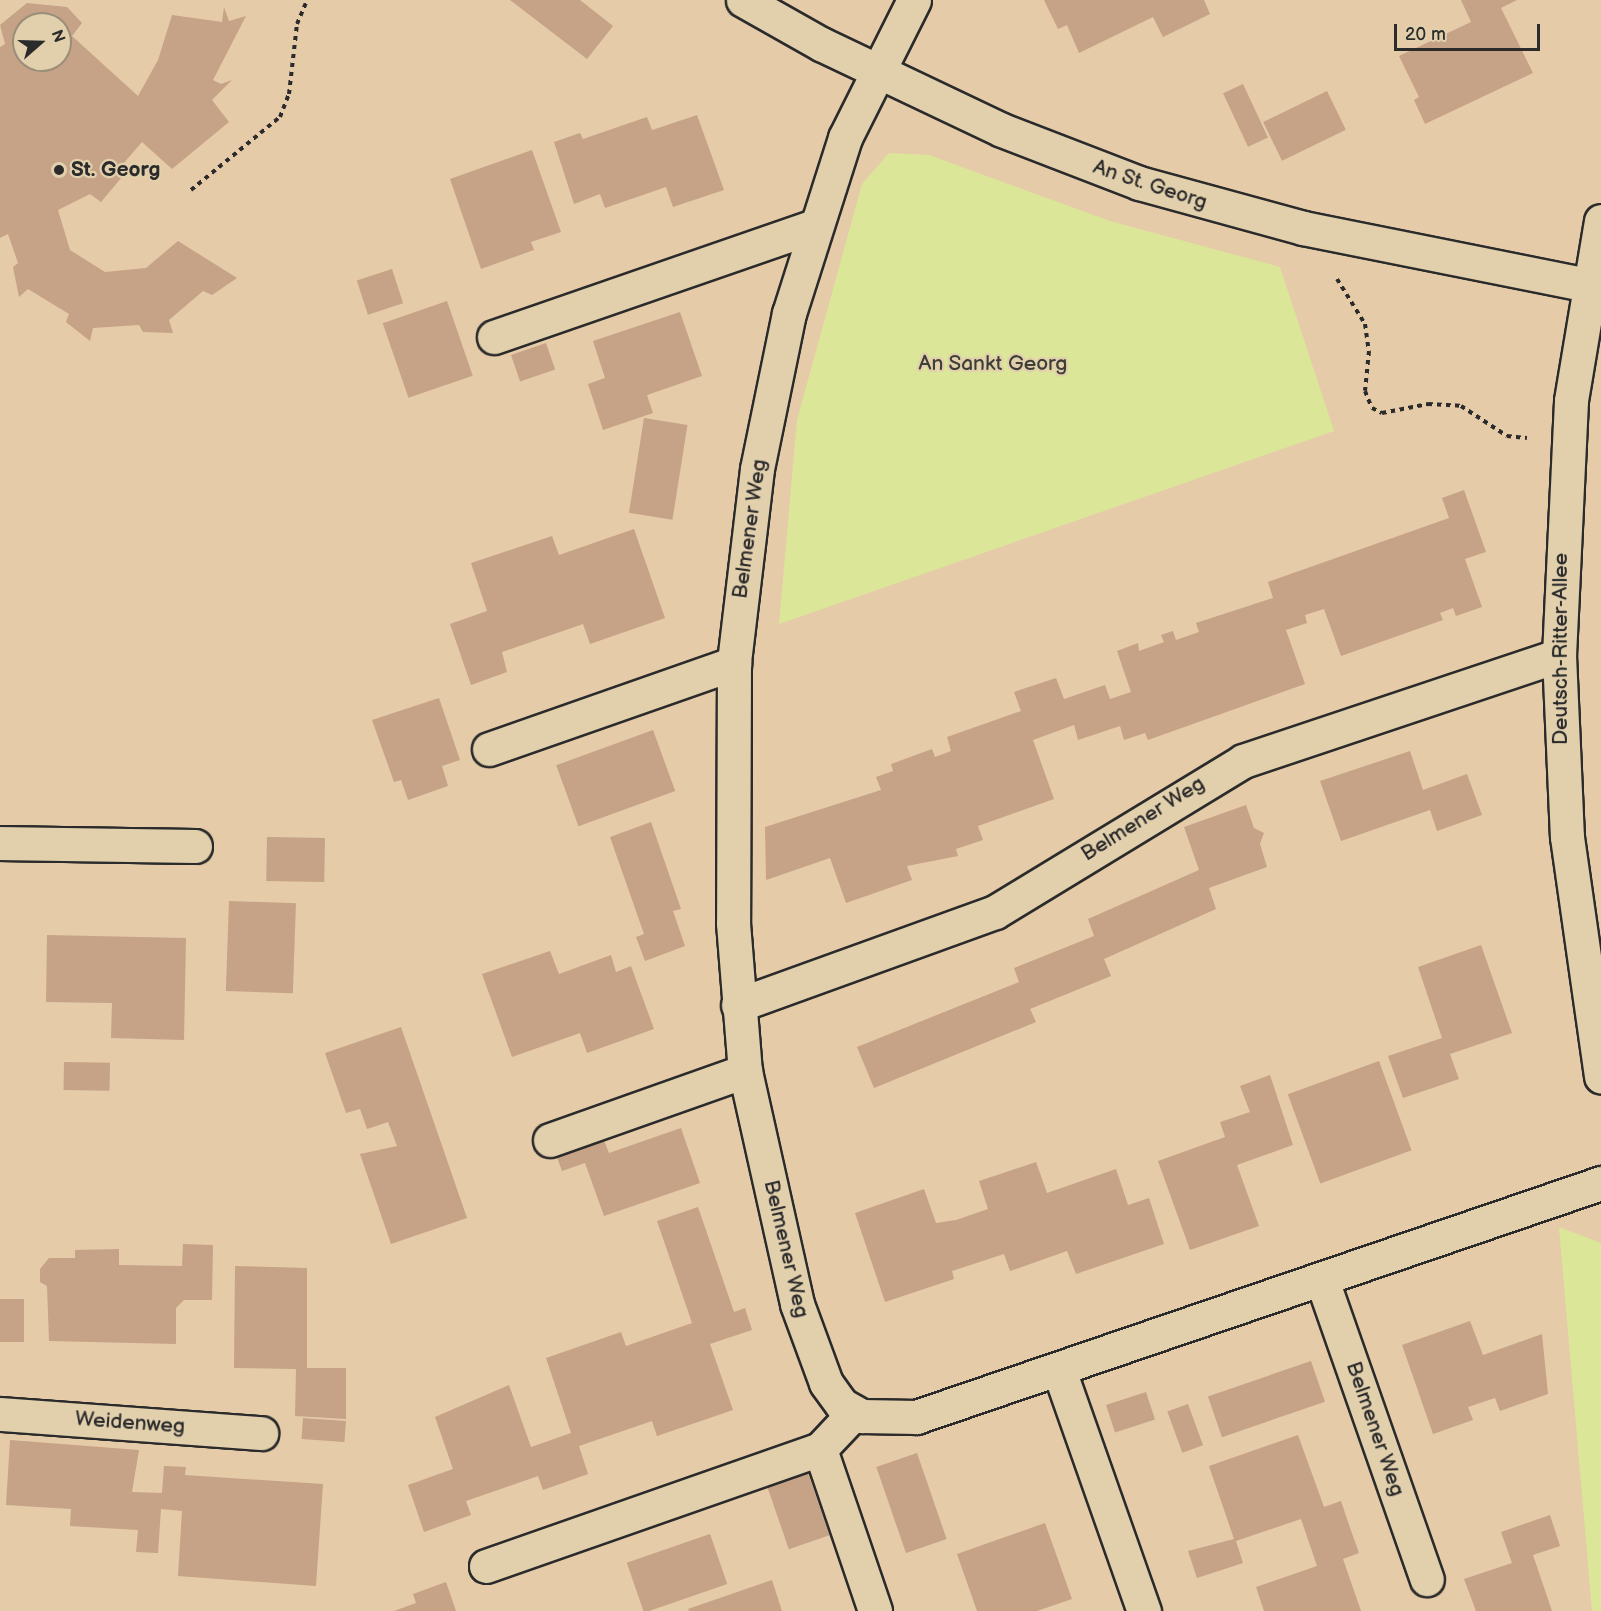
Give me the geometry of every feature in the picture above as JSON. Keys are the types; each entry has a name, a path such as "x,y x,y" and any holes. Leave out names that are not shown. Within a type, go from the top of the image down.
{"street":[{"name":"An St. Georg","path":"743,0 875,70 1090,166 1303,228 1593,274"},
{"name":"Belmener Weg","path":"914,0 875,70 815,226 768,403 734,663 731,840 738,1005 746,1071 807,1338 832,1395 854,1413 881,1420 916,1417 1601,1183"},
{"name":"Deutsch-Ritter-Allee","path":"1601,221 1566,444 1559,655 1567,837 1601,1077"},
{"path":"494,337 815,226"},
{"name":"Belmener Weg","path":"738,1005 995,912 1243,761 1559,655"},
{"path":"489,749 734,663"},
{"path":"0,843 195,846"},
{"path":"550,1140 746,1071"},
{"name":"Belmener Weg","path":"1322,1280 1428,1579"},
{"path":"1059,1370 1144,1611"},
{"path":"486,1566 820,1449 854,1413"},
{"name":"Weidenweg","path":"0,1414 261,1432"},
{"path":"820,1449 875,1611"}],"path":[{"path":"191,190 279,117 289,94 297,24 307,0"},
{"path":"1303,228 1365,324 1369,351 1365,391 1372,408 1382,413 1428,404 1461,406 1507,435 1566,444"}],"green space":[{"name":"An Sankt Georg","path":"889,153 929,155 1110,221 1280,267 1334,431 779,624 797,420 862,184"},
{"path":"1559,1227 1601,1243 1601,1611 1592,1611"}],"building":[{"path":"510,0 580,0 613,26 587,59"},
{"path":"1044,0 1204,0 1210,14 1163,37 1153,17 1079,53 1067,25 1058,29"},
{"path":"1461,0 1517,0 1501,8 1533,73 1425,124 1414,100 1419,97 1399,56 1471,22"},
{"name":"St. Georg","path":"27,3 67,7 72,12 16,12"},
{"name":"St. Georg","path":"224,7 229,21 246,16 213,80 221,84 232,80 212,100 229,122 172,169 142,142 116,172 122,177 101,202 90,194 58,210 70,250 105,272 146,268 178,241 237,278 212,295 203,291 169,320 173,333 143,332 139,325 93,328 90,341 66,322 69,314 28,289 19,297 13,267 18,263 8,234 0,238 0,47 5,44 0,25 12,15 12,72 72,72 72,36 138,96 158,60 172,15 222,22"},
{"name":"St. Georg","path":"72,12 82,23 72,36"},
{"path":"1243,84 1268,137 1248,147 1223,93"},
{"path":"1327,91 1346,130 1282,161 1263,122"},
{"path":"697,115 724,190 673,207 666,187 605,208 600,194 574,204 554,142 580,133 583,139 647,117 652,130"},
{"path":"532,150 561,232 531,242 534,250 481,269 450,179"},
{"path":"392,269 403,303 368,315 357,280"},
{"path":"447,301 473,376 408,398 383,323"},
{"path":"680,312 702,376 647,395 653,413 603,430 588,384 605,378 593,341"},
{"path":"546,343 555,369 520,382 511,355"},
{"path":"644,418 687,425 672,520 629,513"},
{"path":"1464,490 1486,552 1465,559 1482,607 1456,616 1453,608 1440,613 1443,620 1341,656 1324,609 1305,615 1307,623 1286,630 1305,684 1148,740 1145,733 1124,740 1120,726 1078,740 1074,725 1033,740 1054,799 978,826 983,840 956,849 958,856 907,866 912,880 846,903 830,858 766,880 765,827 881,790 876,777 893,771 891,764 932,749 935,757 951,751 947,737 1021,711 1014,692 1056,678 1064,699 1105,685 1110,699 1131,692 1117,651 1138,643 1139,651 1164,642 1161,635 1173,631 1176,640 1199,632 1196,623 1273,598 1268,582 1449,518 1442,498"},
{"path":"634,529 665,618 590,644 583,624 502,652 507,672 471,685 450,624 487,611 471,563 552,536 559,555"},
{"path":"439,698 460,760 442,766 448,786 408,800 401,780 394,782 372,720"},
{"path":"653,730 675,791 578,826 556,765"},
{"path":"1410,751 1423,790 1467,774 1482,815 1437,831 1430,810 1341,841 1320,781"},
{"path":"1246,805 1254,828 1264,833 1260,844 1267,867 1209,888 1216,909 1104,959 1111,976 1030,1009 1036,1022 874,1088 857,1047 1019,982 1014,968 1094,936 1088,919 1199,870 1184,827"},
{"path":"651,822 681,909 673,911 685,946 645,961 636,937 644,934 610,837"},
{"path":"267,837 325,838 324,882 266,881"},
{"path":"229,901 296,903 293,993 226,991"},
{"path":"47,935 186,938 184,1040 111,1038 112,1003 46,1002"},
{"path":"1481,945 1512,1033 1450,1054 1459,1079 1403,1098 1388,1056 1442,1038 1418,967"},
{"path":"550,951 559,974 611,955 616,972 631,966 654,1029 587,1053 580,1033 512,1057 482,974"},
{"path":"401,1027 467,1218 391,1244 360,1154 397,1146 388,1122 367,1129 360,1109 346,1113 325,1053"},
{"path":"1379,1061 1411,1150 1320,1183 1288,1094"},
{"path":"64,1062 110,1063 110,1091 64,1090"},
{"path":"1270,1075 1293,1145 1237,1165 1259,1226 1190,1250 1158,1161 1225,1137 1220,1122 1250,1112 1240,1086"},
{"path":"681,1128 700,1183 604,1216 585,1163 562,1171 554,1149 601,1133 609,1153"},
{"path":"1036,1162 1047,1193 1116,1169 1128,1205 1149,1198 1164,1244 1076,1274 1067,1251 1010,1271 1004,1254 952,1271 954,1279 885,1302 855,1213 924,1189 936,1223 956,1220 988,1209 979,1181"},
{"path":"698,1207 734,1312 745,1308 752,1330 710,1344 733,1410 657,1436 652,1421 579,1446 588,1474 543,1490 538,1476 466,1501 471,1515 424,1532 408,1485 453,1469 435,1417 509,1385 531,1447 571,1433 546,1358 621,1332 626,1346 692,1323 657,1221"},
{"path":"183,1244 213,1245 212,1300 184,1300 176,1308 176,1344 49,1341 47,1286 40,1282 40,1269 49,1258 75,1258 75,1250 119,1249 119,1265 182,1266"},
{"path":"235,1266 307,1268 307,1368 346,1368 346,1419 295,1416 296,1369 234,1368"},
{"path":"0,1299 24,1299 24,1342 0,1342"},
{"path":"1470,1321 1483,1355 1542,1334 1548,1394 1500,1411 1495,1398 1468,1407 1473,1420 1433,1434 1402,1345"},
{"path":"1311,1361 1325,1402 1222,1437 1208,1396"},
{"path":"1146,1392 1155,1420 1115,1433 1106,1405"},
{"path":"1188,1404 1203,1445 1182,1453 1167,1412"},
{"path":"303,1418 346,1421 344,1442 302,1439"},
{"path":"1298,1435 1324,1507 1341,1501 1359,1553 1343,1559 1361,1611 1264,1611 1256,1587 1317,1566 1301,1519 1236,1541 1243,1563 1197,1578 1188,1551 1234,1539 1209,1466"},
{"path":"10,1440 139,1450 132,1492 162,1493 164,1466 186,1467 185,1475 323,1484 316,1586 178,1576 182,1511 161,1509 158,1553 136,1552 138,1530 70,1526 71,1509 6,1505"},
{"path":"917,1453 947,1539 906,1553 876,1467"},
{"path":"807,1470 829,1535 789,1549 766,1484"},
{"path":"1550,1515 1560,1546 1533,1555 1552,1611 1476,1611 1464,1579 1512,1563 1501,1532"},
{"path":"1045,1523 1072,1599 1037,1611 977,1611 957,1554"},
{"path":"710,1534 727,1584 643,1611 627,1563"},
{"path":"772,1580 782,1611 689,1611 688,1609"},
{"path":"446,1582 456,1611 394,1611 416,1603 413,1594"}],"place":[{"name":"St. Georg","path":"59,170"}]}
